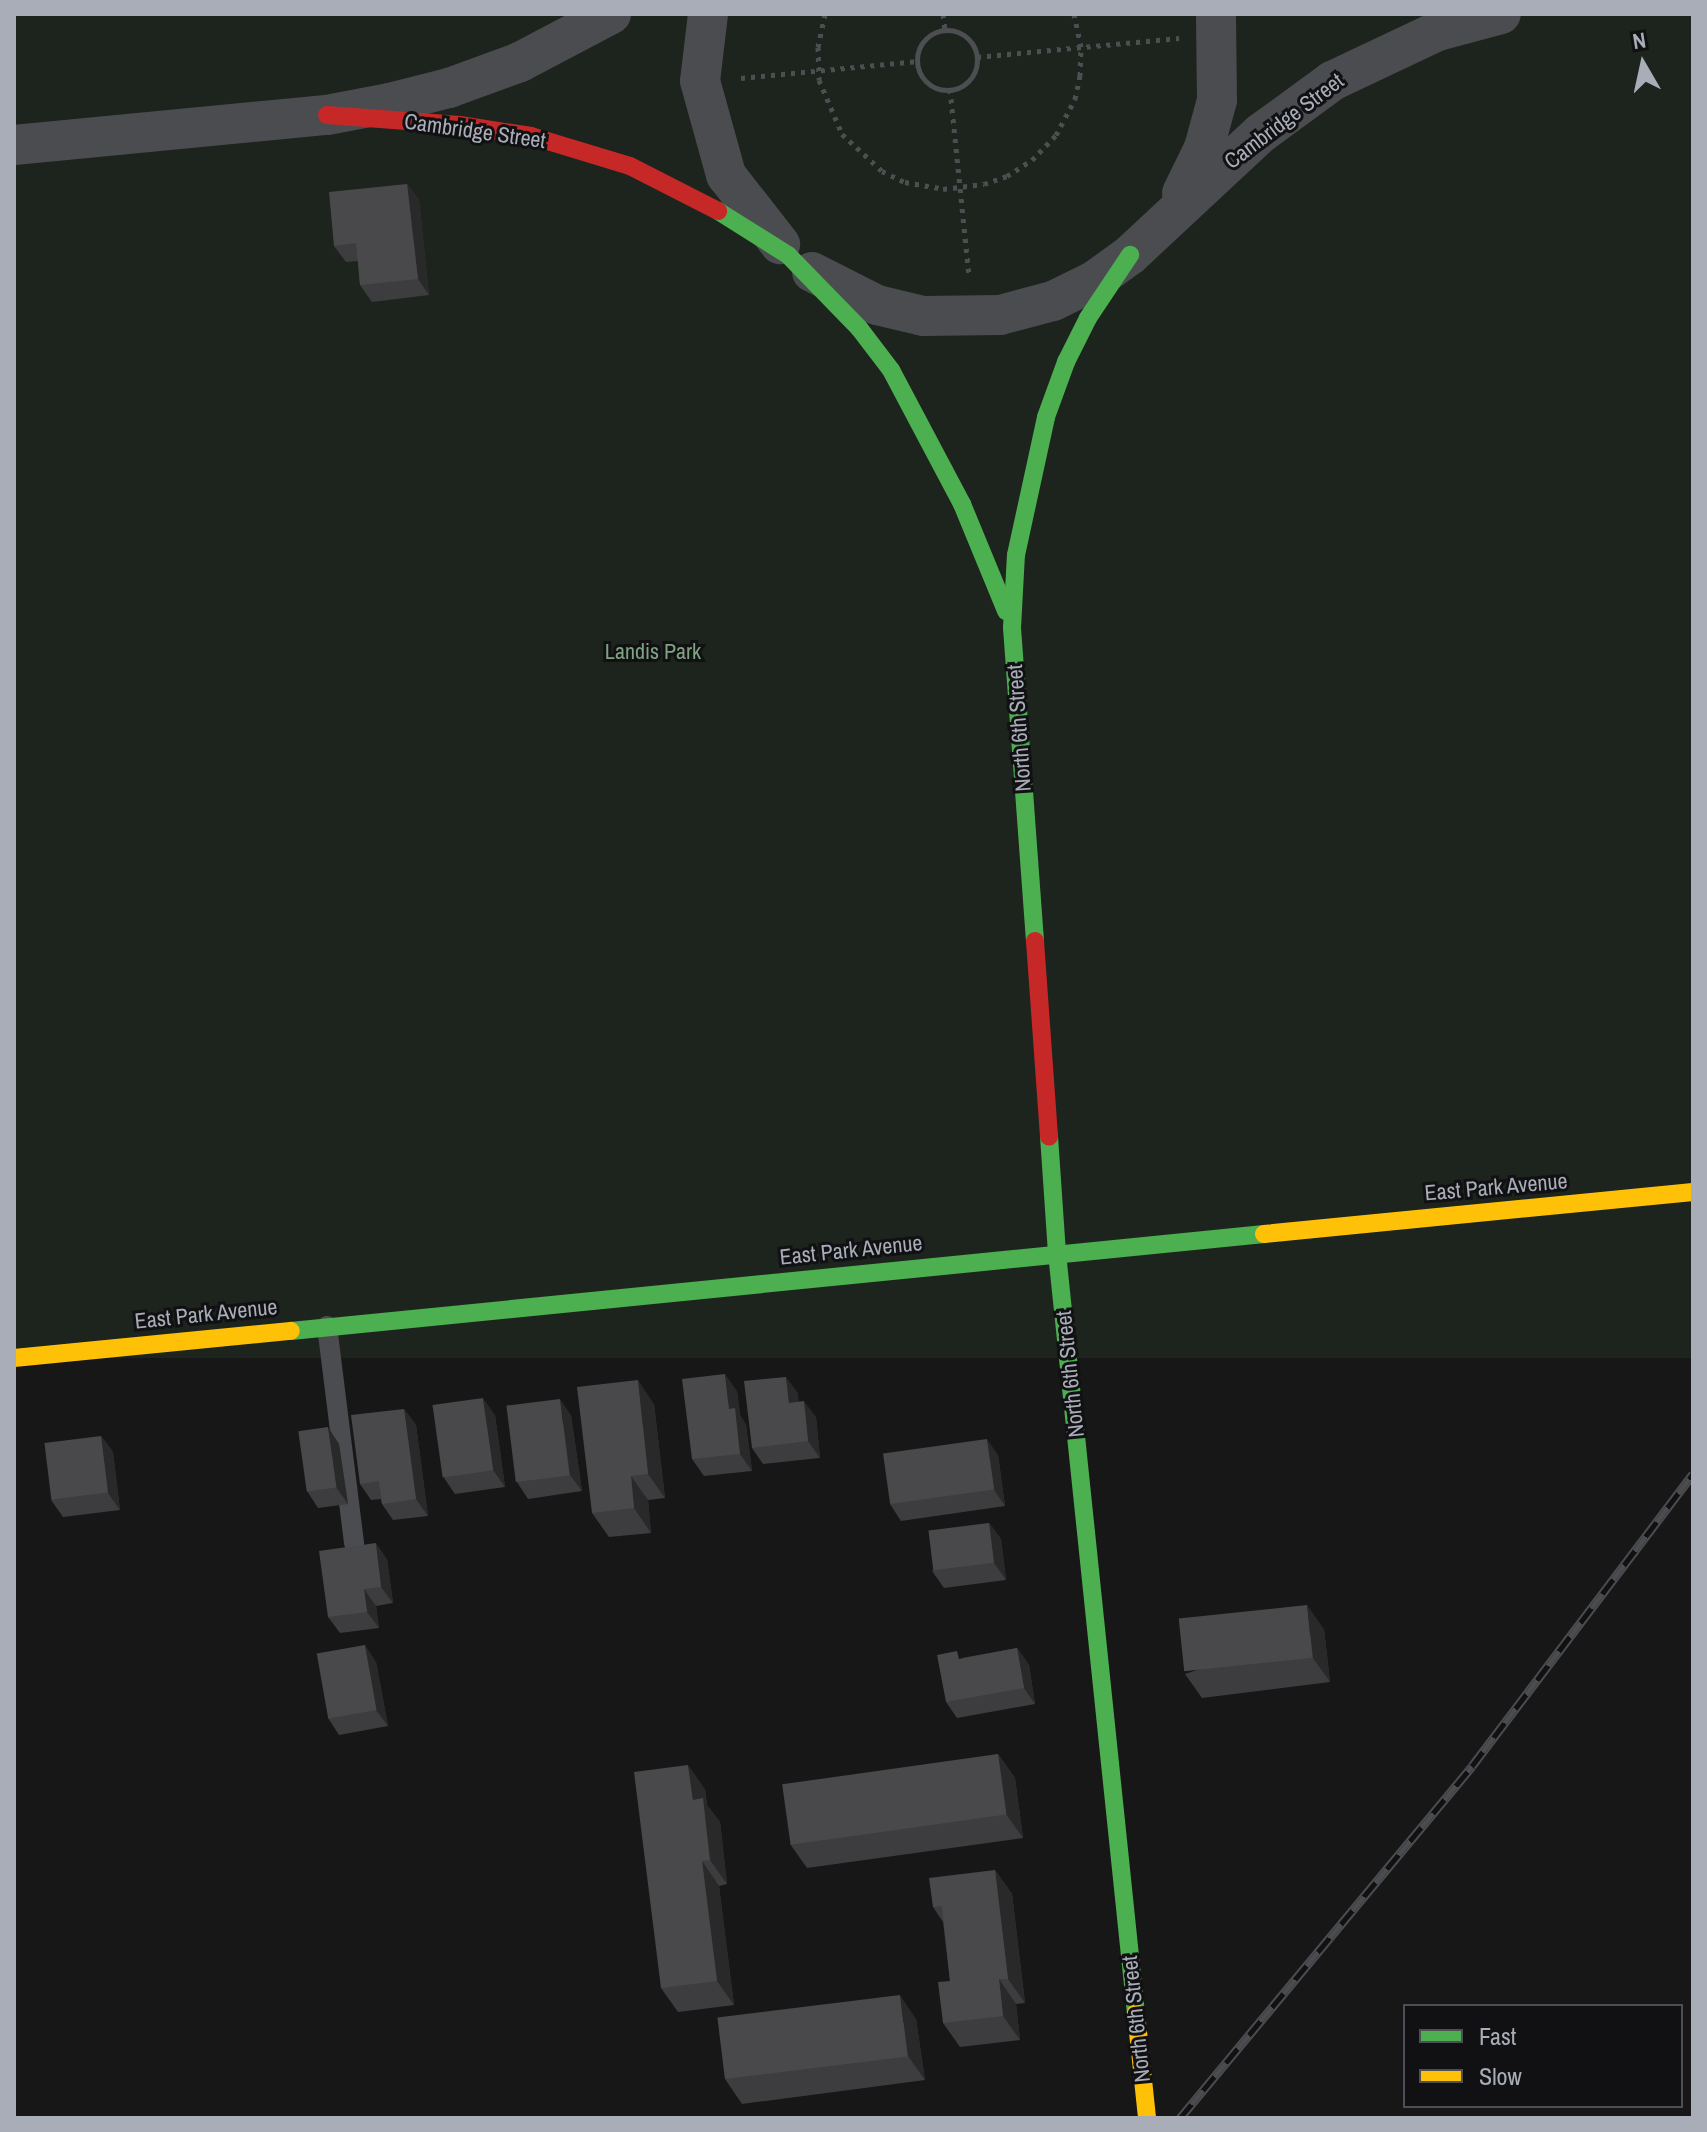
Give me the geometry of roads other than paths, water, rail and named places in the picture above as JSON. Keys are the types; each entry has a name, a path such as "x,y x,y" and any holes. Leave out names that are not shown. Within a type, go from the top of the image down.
{"street":[{"name":"Cambridge Street","path":"14,145 327,115 449,88 520,62 611,14"},
{"name":"North 6th Street","path":"708,14 700,81 726,175 794,260 859,328 891,370 962,504 1012,628"},
{"name":"Cambridge Street","path":"327,115 460,125 531,136 576,149 630,166 672,186 746,226 846,292 877,305 923,316 973,318 1019,311 1053,301 1094,281 1134,252 1261,133 1332,81 1381,55 1438,31 1501,14"},
{"name":"North 6th Street","path":"1147,2118 1057,1253 1012,628 1016,555 1046,417 1066,362 1088,318 1134,252 1185,189 1204,148 1217,100 1218,24"},
{"name":"East Park Avenue","path":"14,1358 1693,1192"}],"lane":[{"path":"327,1326 354,1543"}],"railway":[{"path":"1180,2118 1472,1766 1693,1474"}],"park label":[{"name":"Landis Park","path":"653,652"}]}
